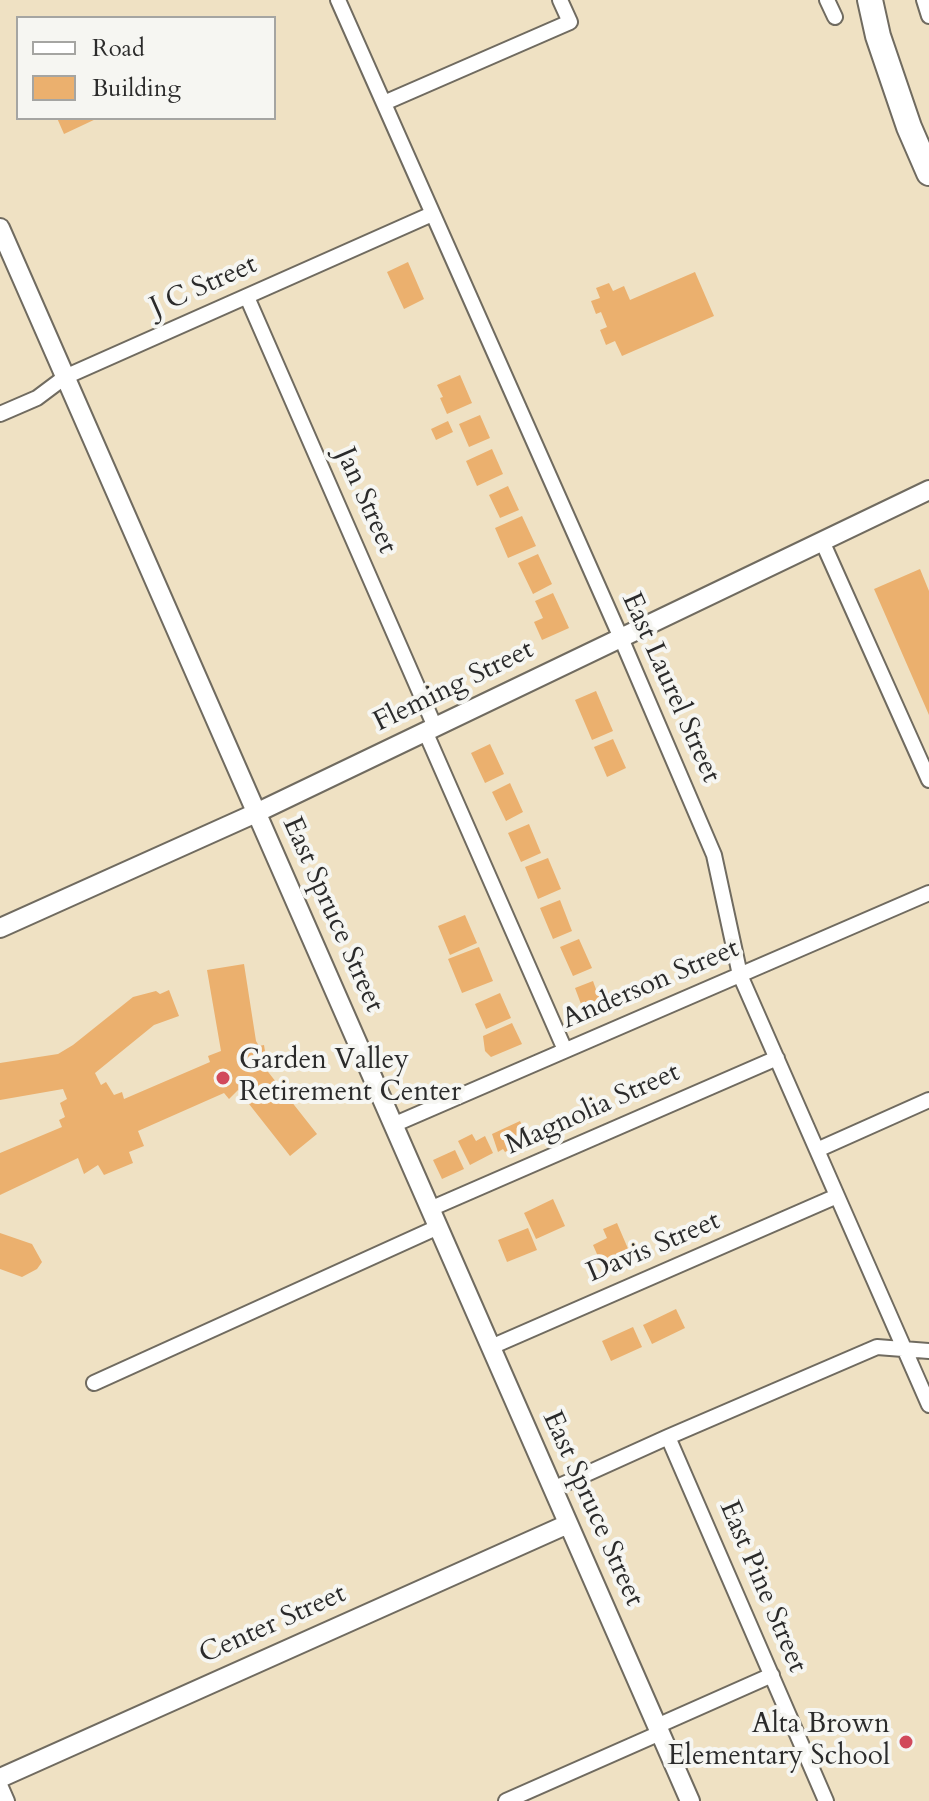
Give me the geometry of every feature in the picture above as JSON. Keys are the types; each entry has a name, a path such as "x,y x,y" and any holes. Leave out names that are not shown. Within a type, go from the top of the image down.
{"main road":[{"path":"870,0 909,127 929,173"}],"street":[{"name":"East Laurel Street","path":"338,0 714,855 740,975 929,1405"},
{"path":"384,103 570,22 560,0"},
{"path":"827,0 835,17"},
{"path":"924,0 929,16"},
{"name":"J C Street","path":"0,414 37,398 65,377 432,214"},
{"name":"East Spruce Street","path":"0,228 690,1801"},
{"name":"Jan Street","path":"247,297 565,1050"},
{"name":"Fleming Street","path":"0,928 256,813 929,490"},
{"path":"822,541 929,780"},
{"name":"Anderson Street","path":"393,1125 929,893"},
{"name":"Magnolia Street","path":"430,1209 777,1058"},
{"path":"817,1150 929,1100"},
{"name":"Davis Street","path":"491,1347 837,1196"},
{"path":"94,1383 438,1227"},
{"path":"553,1489 877,1347 929,1351"},
{"name":"East Pine Street","path":"668,1437 826,1801"},
{"name":"Center Street","path":"0,1778 568,1524"},
{"path":"506,1801 772,1675"},
{"path":"0,1785 7,1801"}],"building":[{"path":"58,120 94,120 64,134"},
{"path":"408,262 424,299 404,309 387,272"},
{"path":"695,272 714,316 622,356 615,341 606,345 600,330 607,327 601,312 596,314 591,301 600,298 596,288 609,283 613,291 624,286 630,300"},
{"path":"460,375 472,403 447,414 437,385"},
{"path":"480,415 490,438 469,447 459,424"},
{"path":"448,421 453,432 436,440 431,429"},
{"path":"492,449 503,474 477,486 466,461"},
{"path":"508,486 519,510 500,518 489,495"},
{"path":"522,516 536,546 508,558 495,528"},
{"path":"538,554 552,584 533,594 518,563"},
{"path":"920,569 929,591 929,715 874,589"},
{"path":"553,593 569,628 542,640 534,622 543,618 535,601"},
{"path":"596,691 613,731 592,740 575,700"},
{"path":"613,739 626,768 607,777 594,747"},
{"path":"490,744 504,774 485,783 471,753"},
{"path":"510,783 523,812 506,821 492,792"},
{"path":"529,824 541,853 521,862 508,833"},
{"path":"548,858 561,889 538,899 525,867"},
{"path":"560,900 572,931 553,939 540,908"},
{"path":"465,915 477,943 450,955 438,926"},
{"path":"579,939 592,968 573,976 560,947"},
{"path":"479,947 493,981 462,993 448,959"},
{"name":"Garden Valley Retirement Center","path":"244,964 256,1041 259,1046 264,1045 265,1068 317,1134 290,1156 238,1090 229,1099 224,1093 138,1131 144,1146 129,1152 133,1163 104,1175 98,1165 84,1174 78,1158 0,1195 0,1153 62,1127 59,1120 65,1117 60,1103 67,1099 63,1089 0,1100 0,1063 58,1054 133,997 169,990 179,1016 154,1025 95,1073 101,1085 106,1082 114,1095 122,1092 124,1099 210,1062 208,1056 221,1051 207,970"},
{"path":"593,981 598,995 608,991 612,1001 604,1003 607,1012 587,1020 575,988"},
{"path":"500,993 511,1018 486,1029 475,1004"},
{"path":"512,1023 522,1044 491,1057 485,1051 483,1036"},
{"path":"520,1121 529,1141 498,1152 492,1134"},
{"path":"472,1134 476,1141 485,1136 493,1153 470,1165 458,1141"},
{"path":"455,1150 464,1169 442,1179 433,1160"},
{"path":"553,1199 565,1226 536,1239 524,1213"},
{"path":"617,1223 632,1258 604,1270 593,1245 607,1238 603,1229"},
{"path":"528,1228 537,1250 507,1262 498,1240"},
{"path":"0,1233 32,1244 42,1262 37,1269 22,1277 0,1269"},
{"path":"676,1309 685,1328 652,1344 643,1325"},
{"path":"633,1327 642,1347 611,1361 602,1341"}],"place":[{"name":"Garden Valley Retirement Center","path":"223,1078"},
{"name":"Alta Brown Elementary School","path":"906,1742"}]}
